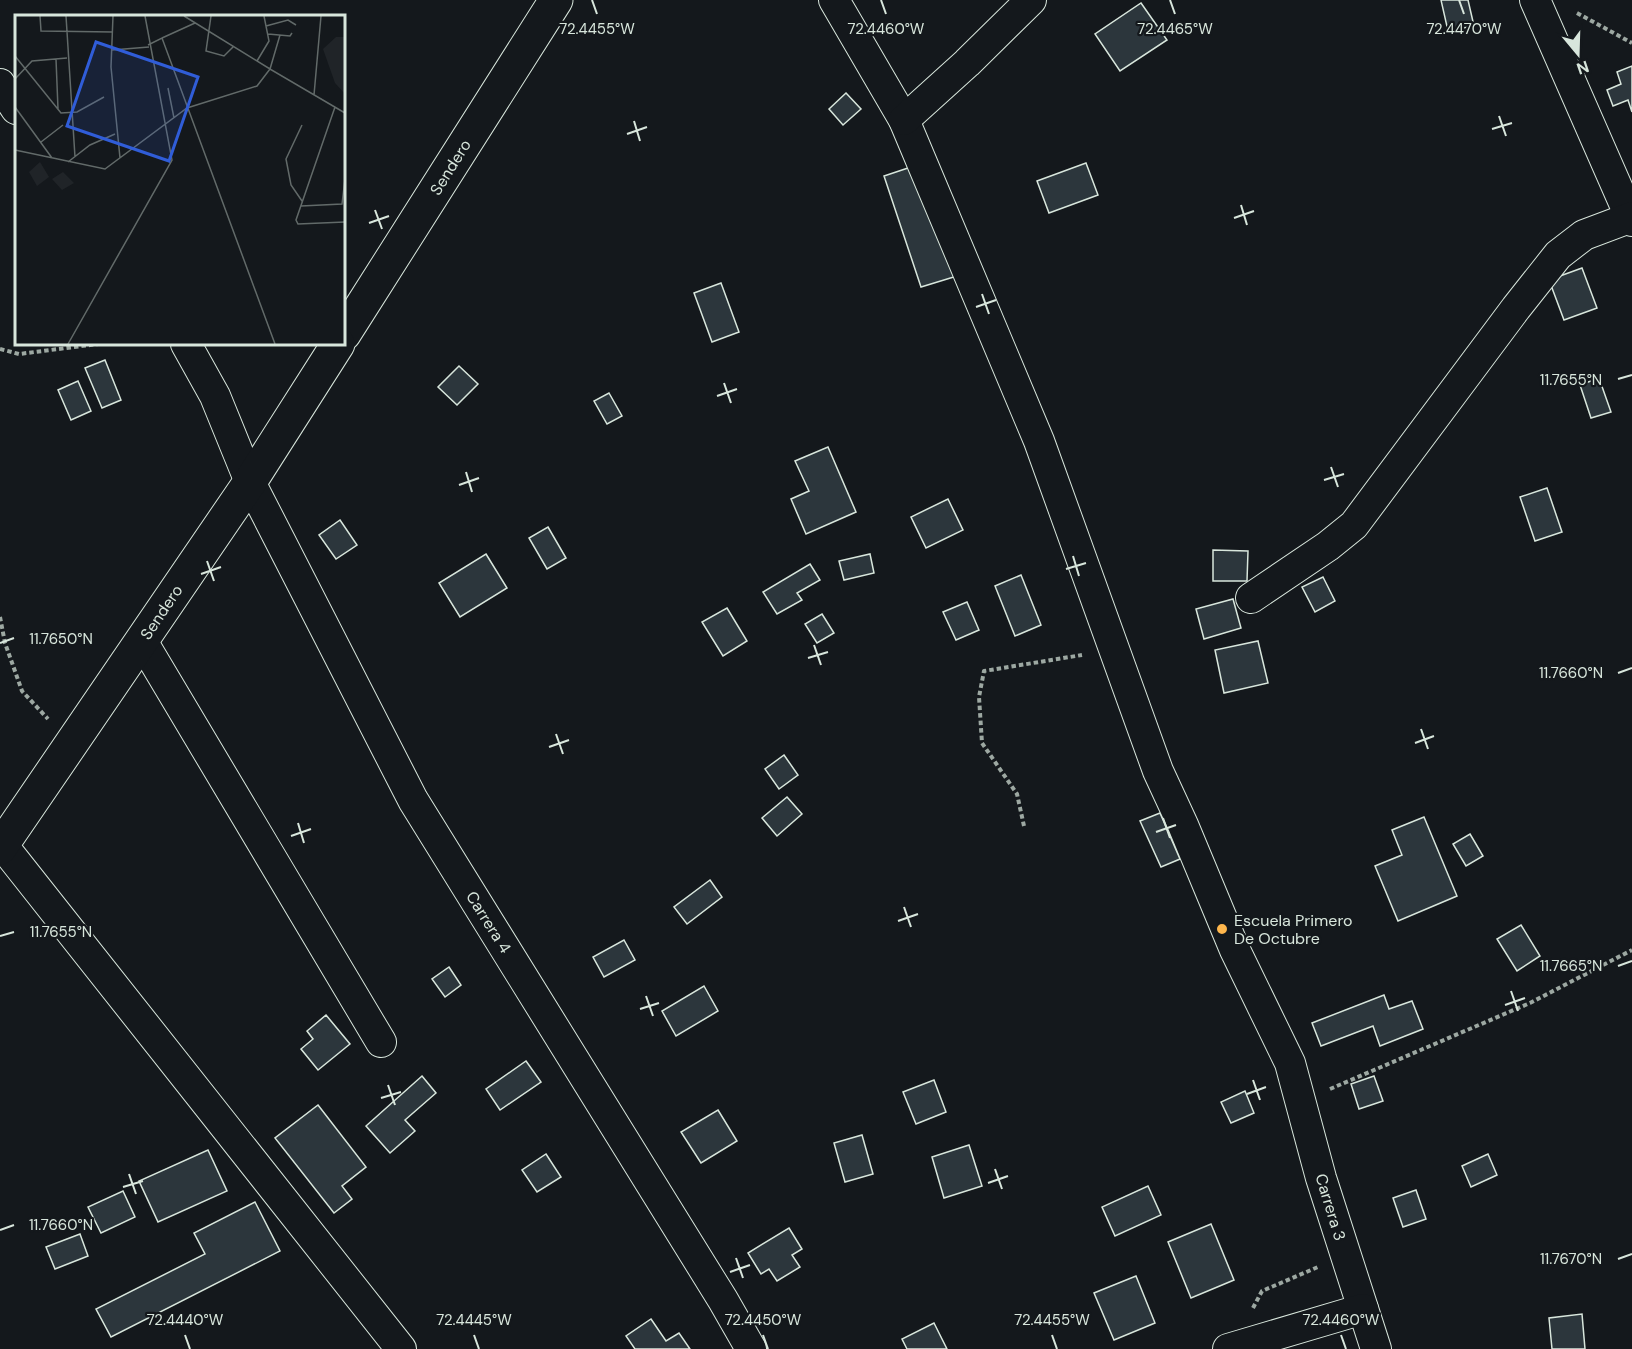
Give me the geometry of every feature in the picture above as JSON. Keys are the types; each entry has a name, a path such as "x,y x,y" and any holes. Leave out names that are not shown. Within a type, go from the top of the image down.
{"main road":[{"name":"Sendero","path":"345,332 556,0"},
{"name":"Sendero","path":"1,845 250,482 337,345"}],"street":[{"name":"Carrera 3","path":"834,0 904,120 1039,441 1158,771 1183,825 1234,950 1290,1063 1321,1178 1376,1349"},
{"path":"904,120 967,63 1031,0"},
{"path":"1251,598 1329,546 1354,525 1558,255 1584,235 1631,218 1535,0"},
{"path":"0,84 15,106"},
{"name":"Carrera 4","path":"187,345 215,396 250,482 413,800 717,1290 751,1349"},
{"path":"142,641 381,1042"},
{"path":"1,845 401,1349"},
{"path":"1231,1348 1300,1339 1363,1309"}],"path":[{"path":"1567,9 1632,44"},
{"path":"0,349 19,354 90,345"},
{"path":"0,617 2,643 21,691 72,743"},
{"path":"1024,826 1017,794 982,742 979,697 984,671 1114,649"},
{"path":"1302,1103 1338,1084 1530,1003 1632,950"},
{"path":"1231,1348 1262,1291 1347,1257"}],"building":[{"path":"1441,0 1468,0 1474,26 1448,31"},
{"path":"1141,3 1167,40 1120,71 1095,34"},
{"path":"1632,66 1632,112 1628,100 1613,106 1607,90 1621,84 1617,72"},
{"path":"846,93 861,109 843,125 829,109"},
{"path":"1086,163 1098,195 1049,213 1037,181"},
{"path":"920,164 957,276 921,287 884,176"},
{"path":"1582,268 1597,308 1564,320 1549,280"},
{"path":"721,283 739,332 712,342 694,293"},
{"path":"105,360 121,400 102,408 85,368"},
{"path":"459,366 478,384 457,405 438,387"},
{"path":"1599,378 1611,412 1591,418 1580,385"},
{"path":"78,381 91,411 71,420 58,390"},
{"path":"609,393 622,416 607,424 594,401"},
{"path":"828,447 856,512 806,534 791,499 809,491 795,461"},
{"path":"1547,488 1562,532 1535,541 1520,497"},
{"path":"948,499 963,530 926,548 911,517"},
{"path":"340,520 357,545 336,559 319,535"},
{"path":"548,527 566,558 547,569 529,538"},
{"path":"1213,550 1248,551 1247,581 1213,581"},
{"path":"486,554 507,588 460,617 439,583"},
{"path":"870,554 874,573 844,580 839,561"},
{"path":"810,564 820,580 797,593 802,600 777,614 763,592"},
{"path":"1021,575 1041,625 1015,636 995,586"},
{"path":"1323,577 1335,601 1315,612 1302,587"},
{"path":"1233,599 1241,628 1204,639 1196,609"},
{"path":"967,602 979,630 956,640 943,612"},
{"path":"727,608 747,641 723,656 702,622"},
{"path":"822,614 834,633 817,643 805,624"},
{"path":"1258,641 1268,683 1224,693 1215,650"},
{"path":"784,755 798,775 779,789 765,769"},
{"path":"787,797 802,814 777,836 762,818"},
{"path":"1160,813 1180,859 1161,867 1140,821"},
{"path":"1424,817 1457,896 1398,921 1375,866 1402,855 1392,830"},
{"path":"1470,834 1483,856 1466,866 1453,844"},
{"path":"710,880 722,897 687,924 674,907"},
{"path":"1521,925 1540,956 1517,971 1497,939"},
{"path":"624,940 635,960 604,977 593,957"},
{"path":"449,967 461,985 445,997 432,979"},
{"path":"704,986 718,1011 676,1036 662,1011"},
{"path":"1384,995 1389,1009 1412,1001 1423,1029 1380,1046 1373,1026 1321,1046 1312,1023"},
{"path":"326,1015 350,1044 318,1070 301,1049 313,1039 307,1031"},
{"path":"526,1061 541,1082 500,1110 486,1089"},
{"path":"422,1076 436,1093 405,1120 415,1131 390,1153 366,1126"},
{"path":"1374,1076 1383,1101 1359,1109 1351,1084"},
{"path":"934,1080 946,1112 916,1124 903,1092"},
{"path":"1245,1091 1254,1113 1231,1123 1221,1102"},
{"path":"318,1105 366,1167 342,1186 352,1199 334,1213 275,1138"},
{"path":"718,1110 737,1141 701,1163 681,1132"},
{"path":"862,1135 873,1174 845,1182 834,1143"},
{"path":"969,1145 982,1186 944,1198 932,1157"},
{"path":"208,1150 227,1191 158,1222 139,1181"},
{"path":"546,1154 561,1177 537,1192 522,1170"},
{"path":"1488,1154 1497,1175 1471,1187 1462,1166"},
{"path":"1148,1186 1161,1215 1115,1236 1102,1207"},
{"path":"1416,1190 1426,1219 1403,1227 1393,1198"},
{"path":"123,1191 135,1217 101,1233 88,1207"},
{"path":"255,1202 280,1251 111,1337 96,1309 205,1254 194,1233"},
{"path":"1211,1224 1234,1280 1191,1298 1168,1242"},
{"path":"789,1228 802,1249 792,1255 800,1267 777,1281 769,1269 761,1274 748,1253"},
{"path":"80,1234 88,1256 55,1269 46,1247"},
{"path":"1136,1276 1155,1323 1114,1340 1094,1293"},
{"path":"1582,1314 1585,1349 1552,1349 1549,1318"},
{"path":"651,1319 666,1341 679,1333 690,1349 635,1349 626,1336"},
{"path":"934,1323 947,1349 907,1349 902,1339"}],"place":[{"name":"Escuela Primero De Octubre","path":"1222,929"}]}
